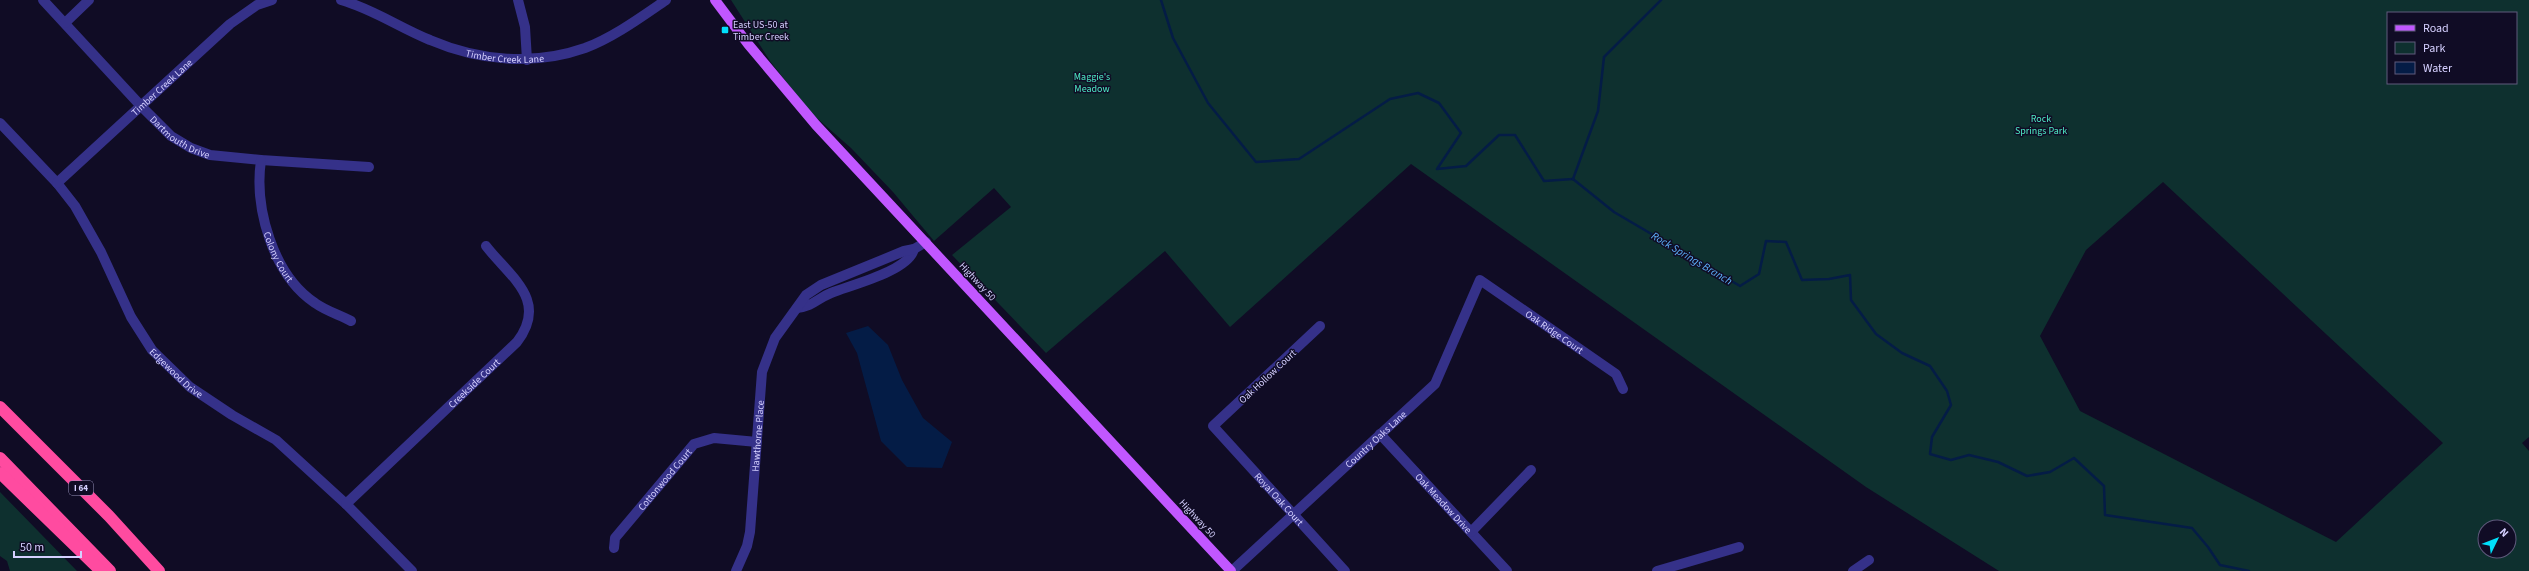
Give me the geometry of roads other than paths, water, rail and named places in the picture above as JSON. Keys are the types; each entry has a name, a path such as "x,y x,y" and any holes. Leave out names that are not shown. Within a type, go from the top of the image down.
{"highway":[{"name":"I 64","path":"0,407 109,516 159,571"},
{"path":"0,458 110,571"},
{"path":"0,473 101,571"}],"main road":[{"name":"Highway 50","path":"715,0 782,86 1232,571"}],"street":[{"name":"Dartmouth Drive","path":"43,0 141,106 171,136 191,148 210,155 369,167"},
{"path":"65,23 89,0"},
{"name":"Timber Creek Lane","path":"57,183 230,24 257,5 272,0"},
{"name":"Timber Creek Lane","path":"341,0 356,4 430,40 472,55 527,60 585,48 628,26 666,0"},
{"path":"518,0 525,27 527,60"},
{"name":"Edgewood Drive","path":"0,123 57,183 75,206 101,252 131,317 152,350 190,387 232,415 276,440 346,504 412,571"},
{"name":"Colony Court","path":"261,160 258,181 264,224 285,273 315,303 351,321"},
{"name":"Hawthorne Place","path":"736,571 747,546 750,532 762,372 775,338 806,295 821,285 904,251 914,249 926,242"},
{"name":"Creekside Court","path":"346,504 517,342 526,330 530,314 528,299 520,285 486,246"},
{"name":"Country Oaks Lane","path":"1232,571 1435,384 1480,280"},
{"name":"Oak Ridge Court","path":"1480,280 1616,374 1623,389"},
{"name":"Oak Hollow Court","path":"1213,426 1320,326"},
{"name":"Royal Oak Court","path":"1213,426 1345,571"},
{"name":"Oak Meadow Drive","path":"1380,434 1507,571"},
{"name":"Cottonwood Court","path":"614,548 615,538 694,444 714,438 757,442"},
{"path":"1471,532 1531,470"},
{"path":"1656,571 1739,547"},
{"path":"1853,571 1869,560"}],"water":[{"path":"868,326 888,345 902,380 923,418 952,442 942,468 907,467 881,441 857,353 846,333"}],"waterway":[{"path":"1161,0 1173,38 1208,103 1256,162 1299,159 1390,99 1418,93 1439,103 1461,133 1437,169 1466,166 1499,135 1515,135 1544,181 1573,179"},
{"path":"1573,179 1598,111 1604,57 1661,0"},
{"name":"Rock Springs Branch","path":"1573,179 1614,212 1740,286 1759,274 1766,241 1786,242 1802,280 1829,279 1850,275 1851,300 1876,334 1902,353 1930,366 1947,391 1951,405 1932,437 1930,454 1951,460 1969,455 1998,462 2027,476 2050,472 2074,458 2104,486 2105,515 2192,528 2208,547 2220,565 2249,571"}],"place":[{"name":"East US-50 at Timber Creek","path":"725,30"}],"park label":[{"name":"Maggie's Meadow","path":"1092,82"},
{"name":"Rock Springs Park","path":"2041,124"}]}
